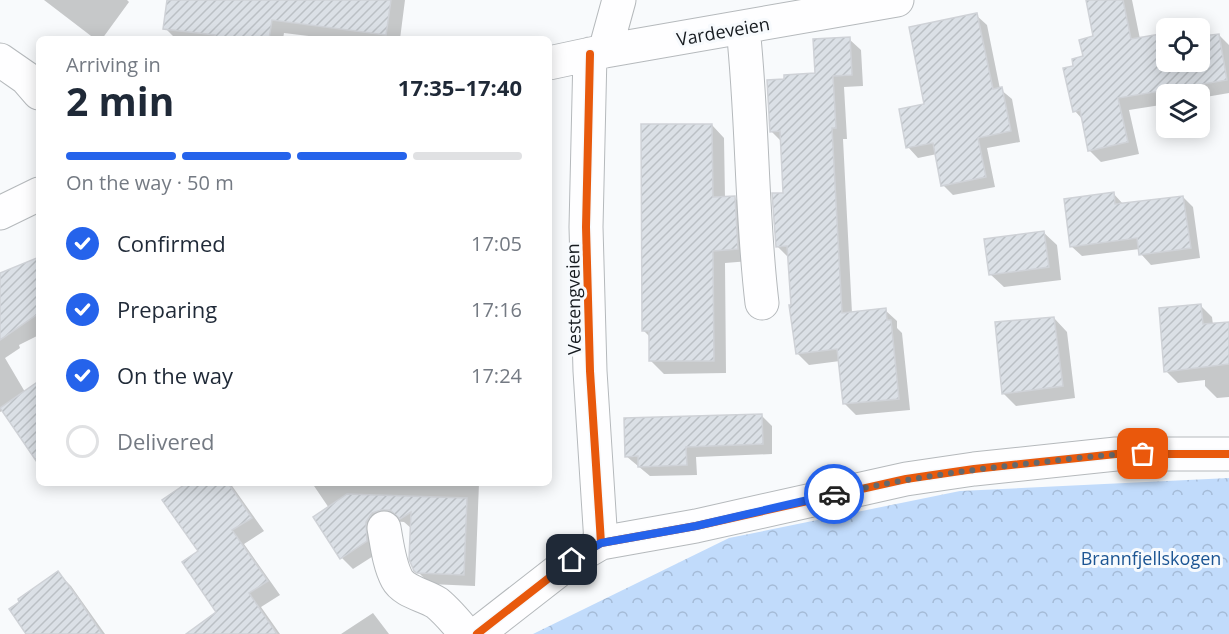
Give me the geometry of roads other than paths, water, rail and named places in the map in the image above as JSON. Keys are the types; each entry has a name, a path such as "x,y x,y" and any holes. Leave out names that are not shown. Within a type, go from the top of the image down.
{"street":[{"name":"Vestengveien","path":"601,543 590,370 586,227 598,52 619,0"},
{"name":"Vardeveien","path":"552,62 598,52 897,0"},
{"path":"743,28 748,76 756,253 762,303"},
{"path":"0,60 26,78 36,90"},
{"path":"0,213 36,195"},
{"path":"477,634 572,560 601,543 696,526 906,479 974,469 1116,454 1229,454"},
{"path":"384,528 397,580 436,603 454,619 466,634"}],"park label":[{"name":"Brannfjellskogen","path":"1151,558"}]}
